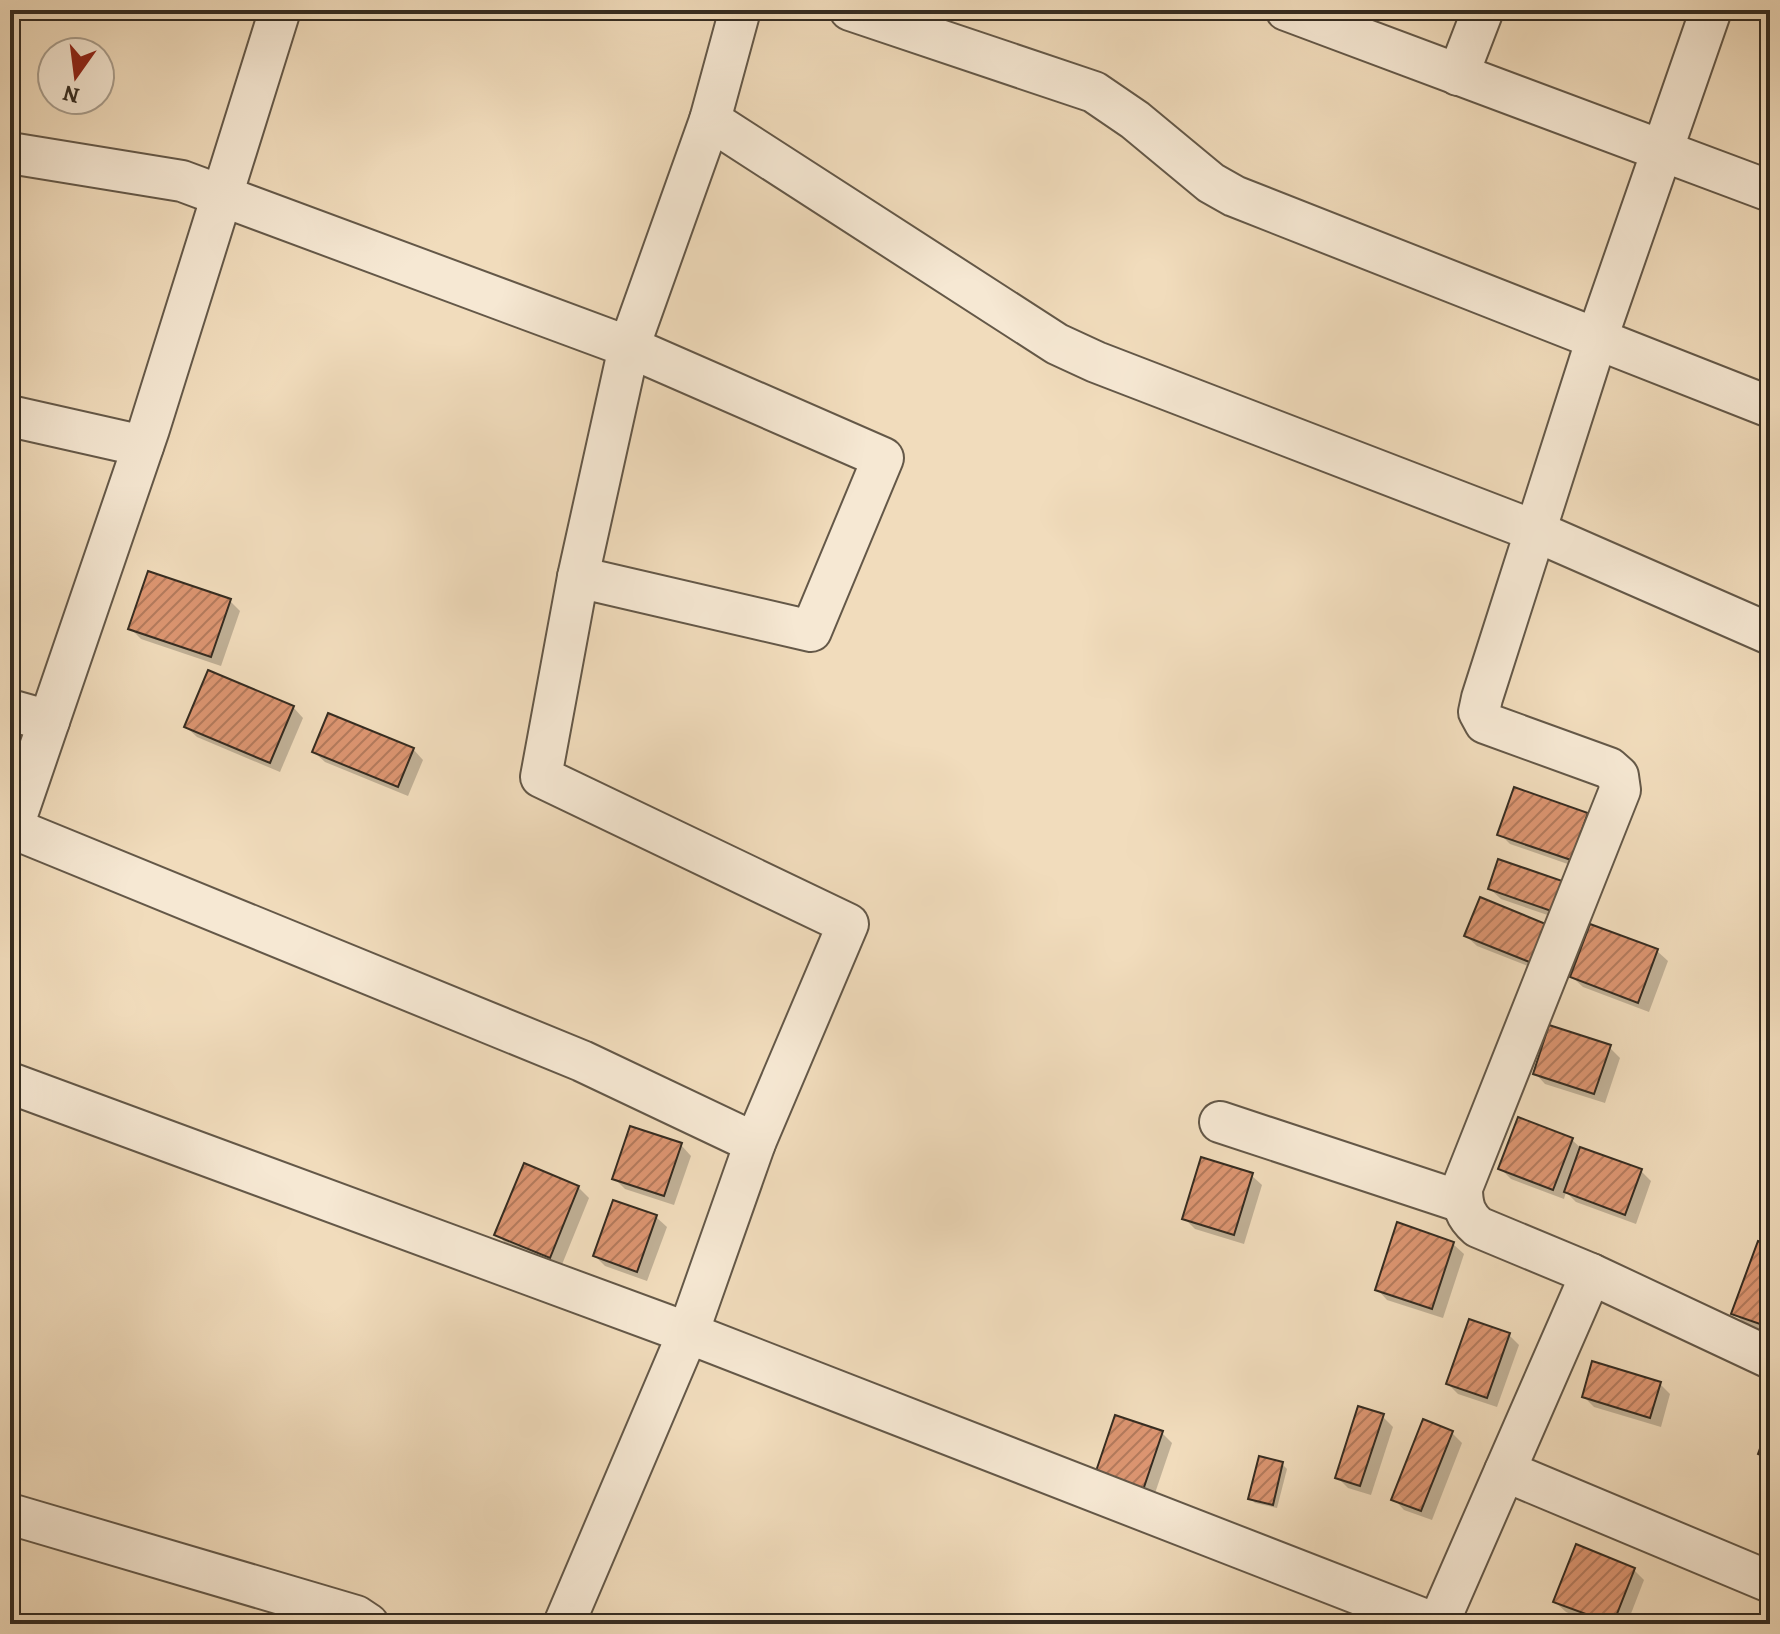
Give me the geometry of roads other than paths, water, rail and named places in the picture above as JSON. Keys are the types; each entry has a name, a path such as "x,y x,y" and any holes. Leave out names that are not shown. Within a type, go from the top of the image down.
{"street":[{"path":"280,10 143,446 11,831 582,1061 755,1143"},
{"path":"564,1624 688,1333 755,1143 848,924 541,777 578,577 629,347 710,120 740,10"},
{"path":"850,10 1094,92 1135,120 1211,183 1234,196 1770,407"},
{"path":"1286,10 1770,191"},
{"path":"1458,75 1483,10"},
{"path":"1711,10 1665,150 1597,338 1479,712 1485,723 1495,730 1609,768 1618,776 1620,790 1462,1188 1462,1202 1468,1218 1478,1227 1591,1274 1770,1358"},
{"path":"710,120 1057,344 1096,362 1535,531 1770,634"},
{"path":"10,153 182,181 629,347 883,458 811,631 578,577"},
{"path":"10,416 143,446"},
{"path":"10,710 49,721"},
{"path":"10,1083 688,1333 1437,1624 1591,1274"},
{"path":"1220,1122 1462,1202"},
{"path":"1505,1471 1770,1582"},
{"path":"10,1514 356,1616 368,1624"}]}
